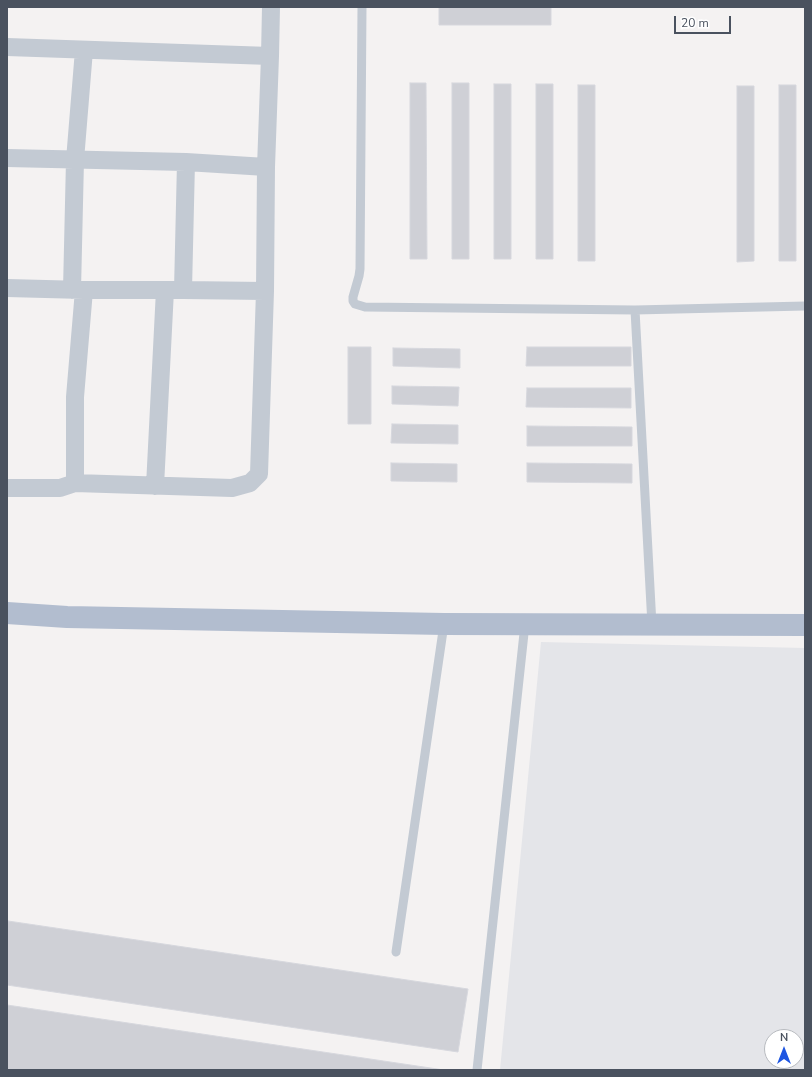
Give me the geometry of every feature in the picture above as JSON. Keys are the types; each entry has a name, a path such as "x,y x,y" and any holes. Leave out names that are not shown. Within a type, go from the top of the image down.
{"main road":[{"path":"7,613 75,617 444,624 805,626"}],"street":[{"path":"7,488 60,488 75,483 232,488 250,483 259,474 265,291 266,167 271,7"},
{"path":"7,47 270,56"},
{"path":"75,483 75,397 78,290 75,160 84,50"},
{"path":"7,158 186,162 266,167"},
{"path":"183,290 186,162"},
{"path":"7,288 265,291"},
{"path":"154,486 165,290"}],"lane":[{"path":"362,7 360,270 353,297 353,301 356,304 365,307 635,310 805,306"},
{"path":"635,310 652,625"},
{"path":"396,952 444,624"},
{"path":"477,1070 525,624"}],"shaded area":[{"path":"541,642 805,648 805,1070 500,1070"}],"building":[{"path":"439,7 551,7 551,25 439,25"},
{"path":"410,83 426,83 427,259 410,259"},
{"path":"452,83 469,83 469,259 452,259"},
{"path":"494,84 511,84 511,259 494,259"},
{"path":"536,84 553,84 553,259 536,259"},
{"path":"578,85 595,85 595,261 578,261"},
{"path":"779,85 796,85 796,261 779,261"},
{"path":"737,86 754,86 754,261 737,262"},
{"path":"348,347 371,347 371,424 348,424"},
{"path":"527,347 631,347 631,366 526,366"},
{"path":"393,348 460,349 460,368 393,366"},
{"path":"392,386 459,387 458,406 392,404"},
{"path":"527,388 631,388 631,408 526,407"},
{"path":"392,424 458,425 458,444 391,443"},
{"path":"527,426 632,427 632,446 527,446"},
{"path":"391,463 457,464 457,482 391,481"},
{"path":"527,463 632,464 632,483 527,482"},
{"path":"8,921 468,989 458,1052 7,985"},
{"path":"7,1005 444,1070 7,1070"}]}
